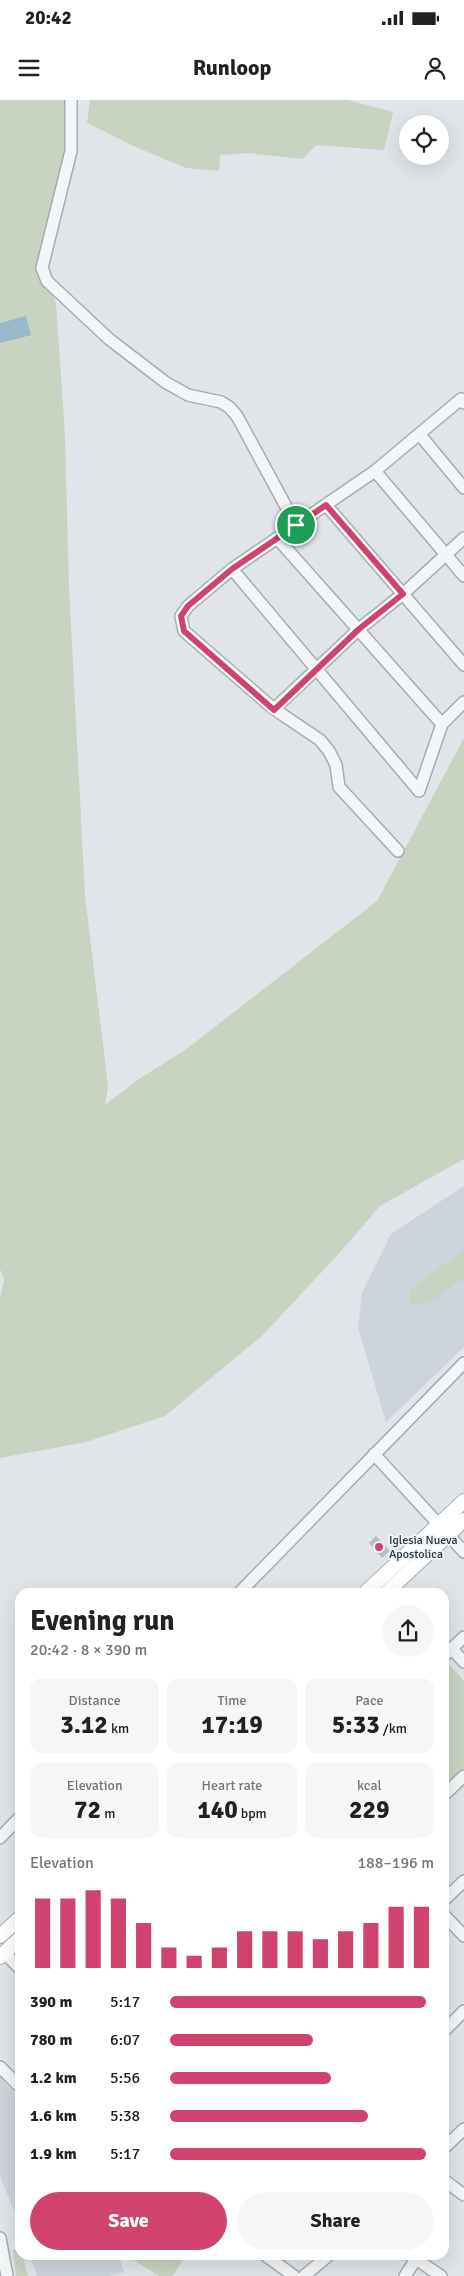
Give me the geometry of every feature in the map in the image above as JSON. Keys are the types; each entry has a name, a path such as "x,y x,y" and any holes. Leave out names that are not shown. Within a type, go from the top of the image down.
{"main road":[{"path":"390,1588 444,1530 464,1501"},
{"path":"371,1588 444,1530 464,1520"},
{"path":"0,1936 15,1922"},
{"path":"3,1955 15,1943"}],"street":[{"path":"71,100 71,151 42,268 47,281 109,340 165,382 188,396 221,402 229,407 237,416 296,525"},
{"path":"398,851 338,787 336,765 330,751 320,740 274,710 184,631 181,616 188,606 232,569 375,471 461,399 464,402"},
{"path":"420,435 464,488"},
{"path":"375,471 464,576"},
{"path":"326,505 464,665"},
{"path":"278,538 442,724"},
{"path":"274,710 359,629 403,594 464,538"},
{"path":"232,569 419,791 442,724 464,702"},
{"path":"244,1588 464,1363"},
{"path":"374,1454 464,1552"},
{"path":"449,1651 464,1637"},
{"path":"449,1653 464,1662"},
{"path":"449,1790 464,1776"},
{"path":"0,1838 15,1822"},
{"path":"449,1895 464,1881"},
{"path":"449,1920 464,1936"},
{"path":"3,1955 15,1965"},
{"path":"449,2026 464,2011"},
{"path":"0,2067 15,2082"},
{"path":"449,2143 464,2129"},
{"path":"449,2184 464,2195"},
{"path":"0,2238 7,2276"},
{"path":"271,2260 294,2276"},
{"path":"304,2276 323,2260"},
{"path":"405,2276 412,2260"},
{"path":"417,2260 440,2276"}],"shaded area":[{"path":"464,1186 464,1347 386,1422 358,1328 362,1293 391,1234"},
{"path":"0,2078 15,2094 15,2214 0,2176"},
{"path":"32,2260 120,2260 124,2272 110,2276 37,2276"}],"green space":[{"path":"0,100 67,100 66,148 40,260 56,304 65,435 69,587 85,896 108,1086 105,1105 136,1081 185,1050 377,901 464,738 464,1159 380,1206 263,1335 165,1416 86,1442 0,1458 0,1298 4,1280 0,1269"},
{"path":"90,100 348,100 393,112 384,150 316,145 303,159 248,153 220,155 219,171 186,168 131,145 87,123"},
{"path":"464,1250 464,1278 431,1301 416,1304 409,1303 412,1288"},
{"path":"449,1664 464,1681 464,1768 449,1782"},
{"path":"13,2250 15,2250 15,2260 23,2260 28,2276 16,2276"},
{"path":"134,2260 182,2261 173,2276 159,2276"}],"water":[{"path":"26,316 31,335 0,343 0,323"}],"building":[{"name":"Iglesia Nueva Apostolica","path":"376,1536 390,1551 382,1558 369,1543"}],"place":[{"name":"Iglesia Nueva Apostolica","path":"379,1547"}],"route":[{"path":"326,505 403,594 359,629 274,710 184,631 181,616 188,606 232,569 296,525 326,505"}]}
